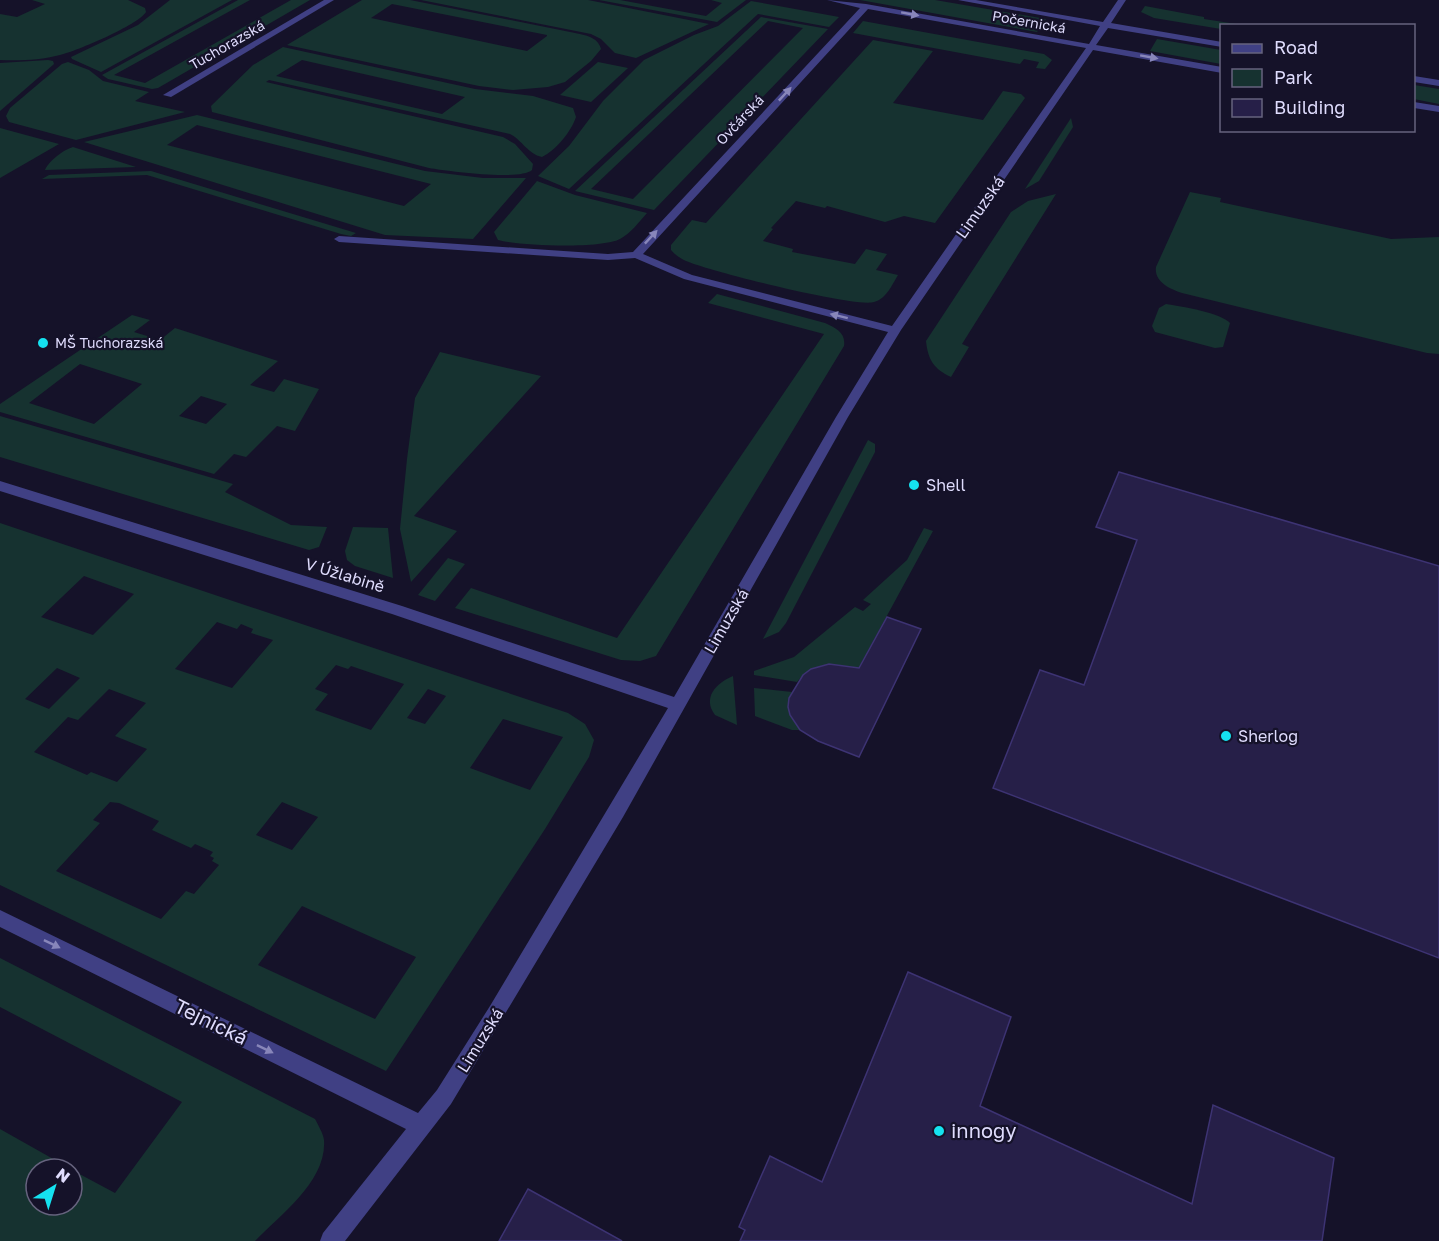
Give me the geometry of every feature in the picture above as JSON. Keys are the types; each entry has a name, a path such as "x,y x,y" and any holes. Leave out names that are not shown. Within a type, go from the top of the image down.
{"street":[{"name":"Tuchorazská","path":"168,95 330,0"},
{"name":"Počernická","path":"831,0 1220,70"},
{"name":"Počernická","path":"962,0 1220,45"},
{"name":"Limuzská","path":"331,1241 422,1126 503,1003 617,812 842,417 896,330 1122,0"},
{"name":"Ovčárská","path":"636,255 866,6"},
{"path":"1415,79 1439,83"},
{"path":"1415,105 1439,110"},
{"path":"339,239 608,257 636,255 688,277 896,330"},
{"name":"V Úžlabině","path":"0,486 397,610 678,705"},
{"name":"Tejnická","path":"0,918 422,1126"}],"green space":[{"path":"32,0 128,0 145,8 146,12 132,24 68,53 38,59 0,60 0,14 17,17 45,4"},
{"path":"170,0 232,0 101,72 72,59 71,57 138,25"},
{"path":"238,0 250,0 114,75 145,83 291,0 310,0 158,88 152,89 108,79 102,75"},
{"path":"362,0 410,0 591,37 601,49 591,61 565,82 548,87 513,90 479,86 287,45","holes":["392,4 547,35 527,51 371,18"]},
{"path":"421,0 588,0 709,24 636,58 615,53 601,39 591,34"},
{"path":"599,0 620,0 706,16 722,3 711,0 746,0 717,22"},
{"path":"860,0 935,0 1046,19 1037,32"},
{"path":"751,1 839,17 829,27 758,14 569,189 538,176 569,146 603,101 644,60 694,35 718,26"},
{"path":"1145,6 1236,24 1220,24 1220,29 1154,18 1141,12"},
{"path":"761,17 828,29 654,210 575,191","holes":["768,21 803,28 633,199 591,189"]},
{"path":"863,21 1044,54 1052,60 1045,69 1036,68 1039,62 1024,59 1020,64 853,33"},
{"path":"1157,39 1220,50 1220,64 1150,51"},
{"path":"873,40 933,51 893,103 983,120 1003,91 1021,94 1025,98 935,223 904,216 885,222 827,206 825,208 796,201 771,228 773,229 763,241 793,249 792,252 855,264 866,249 887,254 876,270 898,275 885,295 874,302 840,300 700,266 674,253 671,245 692,220 706,223"},
{"path":"283,47 475,89 533,96 573,108 576,117 571,129 562,140 542,157 533,153 510,134 269,80 266,82 503,137 515,144 533,164 532,170 513,175 429,168 212,112 211,106 253,65","holes":["302,60 465,97 442,114 276,76"]},
{"path":"53,61 54,64 0,111 0,63"},
{"path":"68,62 89,70 103,81 149,92 135,101 185,112 76,140 9,122 6,116 10,108 62,64"},
{"path":"598,62 628,68 591,102 560,95"},
{"path":"1415,85 1439,89 1439,104 1415,99"},
{"path":"197,115 425,171 483,178 526,178 473,239 385,235 84,142","holes":["197,125 431,184 404,206 167,145"]},
{"path":"1071,118 1073,127 1039,181 1025,189"},
{"path":"0,128 59,144 0,178"},
{"path":"73,147 136,167 45,170 57,156"},
{"path":"151,171 356,233 351,236 341,234 147,175 42,179 49,175"},
{"path":"537,181 575,195 647,213 628,234 610,242 560,246 498,240 494,232"},
{"path":"1190,192 1221,198 1220,202 1391,239 1439,237 1439,354 1182,293 1168,287 1160,281 1156,267"},
{"path":"1056,194 962,344 969,347 951,377 945,374 933,363 928,354 926,341 1011,212 1028,201"},
{"path":"717,294 825,323 842,334 844,346 656,656 640,661 621,660 455,608 471,588 617,638 824,334 708,303"},
{"path":"1166,304 1200,310 1225,319 1230,323 1223,347 1215,348 1155,332 1152,326 1159,308"},
{"path":"132,315 150,320 134,332 160,340 175,328 278,361 250,385 274,392 284,379 319,389 295,431 277,426 246,457 234,454 214,474 0,412 0,404","holes":["80,364 142,384 94,424 29,403","201,396 227,404 206,424 179,416"]},
{"path":"440,352 541,376 414,516 457,531 411,582 400,529 407,459 415,398"},
{"path":"0,416 233,484 225,492 291,525 327,527 319,547 309,550 0,457"},
{"path":"868,440 875,444 875,452 786,623 779,632 763,639"},
{"path":"0,523 568,713 585,724 594,740 589,757 545,829 386,1071 0,885","holes":["84,576 134,594 93,635 41,617","217,622 237,629 241,624 253,629 251,633 273,640 232,688 175,669","336,665 348,669 351,666 404,684 371,730 315,710 328,694 315,689","57,668 80,678 49,709 25,699","109,689 146,703 115,736 147,749 117,782 91,772 87,775 34,752 68,717 78,720","428,689 446,696 425,724 407,718","503,719 563,737 530,790 470,768","110,802 119,803 159,821 152,830 191,848 195,844 213,852 210,856 214,858 212,861 219,865 194,894 186,891 161,919 56,871 100,823 93,820","282,802 318,817 292,850 256,835","302,906 416,957 375,1019 258,965"]},
{"path":"353,527 388,528 393,578 355,566 347,560 345,551"},
{"path":"924,528 933,531 858,669 825,666 803,675 797,682 754,675 754,671 794,657 855,607 863,611 871,604 863,600 907,560"},
{"path":"448,558 465,564 435,601 418,595"},
{"path":"733,676 737,725 715,715 710,703 710,697 716,687"},
{"path":"754,688 792,692 789,707 800,730 792,730 755,716"},
{"path":"0,958 315,1119 324,1140 323,1155 318,1169 300,1196 255,1241 0,1241 0,1129 50,1157 24,1157 24,1217 84,1217 84,1176 115,1193 182,1102 0,1007"}],"building":[{"name":"Sherlog","path":"1119,472 1439,566 1439,958 993,788 1040,670 1084,685 1137,540 1096,527"},
{"path":"887,617 921,629 859,757 818,741 800,730 790,715 789,698 803,675 811,669 829,664 859,668"},
{"name":"innogy","path":"908,972 1011,1017 980,1106 1192,1204 1213,1105 1334,1158 1322,1241 740,1241 745,1230 739,1227 770,1156 822,1182"},
{"path":"528,1189 622,1241 499,1241"}],"place":[{"name":"MŠ Tuchorazská","path":"43,343"},
{"name":"Shell","path":"914,485"},
{"name":"Sherlog","path":"1226,736"},
{"name":"innogy","path":"939,1131"}]}
